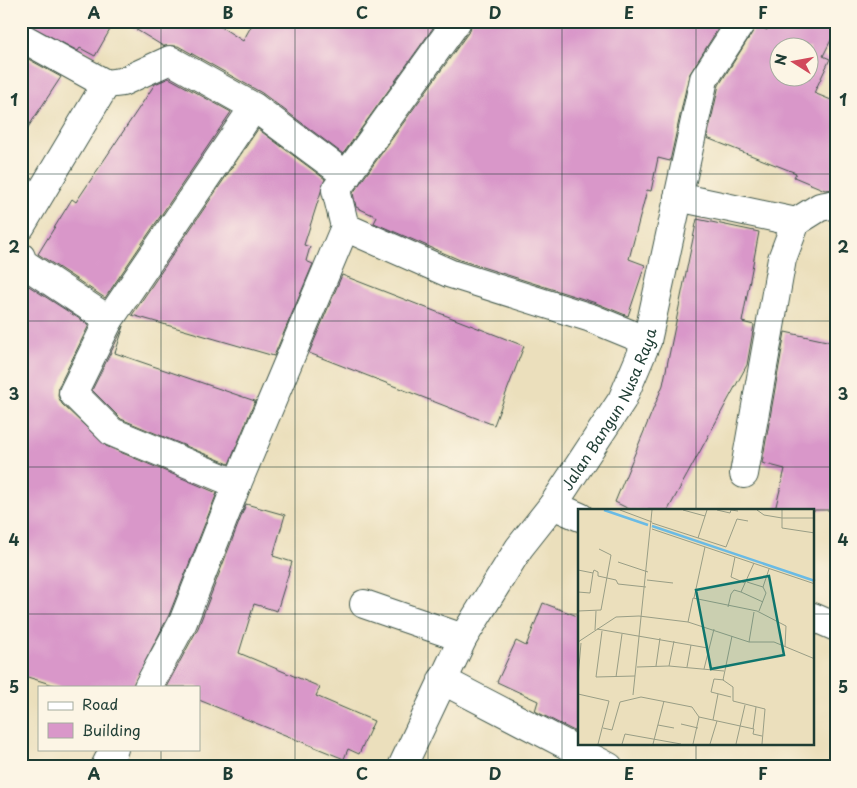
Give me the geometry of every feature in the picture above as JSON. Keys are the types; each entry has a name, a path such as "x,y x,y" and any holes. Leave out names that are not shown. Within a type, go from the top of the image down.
{"street":[{"path":"149,686 183,622 237,484 345,227 336,190 457,21"},
{"name":"Jalan Bangun Nusa Raya","path":"402,767 463,638 519,548 552,505 622,400 646,340 704,79 742,21"},
{"path":"21,37 106,84 129,79 170,60 254,107 347,176"},
{"path":"21,226 106,84"},
{"path":"237,484 112,432 73,393 109,320 254,107"},
{"path":"678,197 796,222"},
{"path":"744,474 782,259 796,222 820,206 836,204"},
{"path":"345,227 451,274 591,318 646,340"},
{"path":"22,262 109,320"},
{"path":"552,505 578,516"},
{"path":"364,604 463,638"},
{"path":"814,617 836,627"},
{"path":"442,680 609,767"},
{"path":"105,767 114,750"}],"building":[{"path":"21,21 115,21 95,56 80,48 78,51"},
{"path":"122,21 212,21 243,41 254,21 438,21 343,154 262,93 178,46 163,46"},
{"path":"472,21 723,21 689,75 670,161 658,158 651,191 647,190 629,259 645,265 628,316 596,303 460,260 374,223 377,217 356,207 353,193 470,30"},
{"path":"771,21 836,21 836,30 823,56 830,59 820,80 820,38 770,38 770,88 816,88 814,93 836,102 836,189 825,190 794,177 796,173 707,138 719,85 757,25 767,30"},
{"path":"21,55 61,77 21,138"},
{"path":"169,78 231,112 105,298 38,254 72,199 76,202 155,84"},
{"path":"258,129 325,179 304,245 310,247 306,261 313,264 274,356 132,315"},
{"path":"697,219 759,232 742,322 754,325 747,365 669,509 629,509 615,502 663,385"},
{"path":"342,275 524,346 494,425 309,353"},
{"path":"21,281 89,325 59,386 58,396 62,404 106,446 217,493 169,615 133,686 57,686 21,675"},
{"path":"124,326 115,353 255,401 229,464 121,419 92,390"},
{"path":"785,332 836,343 836,510 775,509 785,469 762,463"},
{"path":"246,504 285,515 273,556 292,562 277,611 254,604 239,653 320,687 316,696 374,721 359,754 348,749 344,759 200,700 200,686 167,686 198,628"},
{"path":"543,603 578,616 578,733 535,711 538,701 497,682 516,641 526,646"}]}
